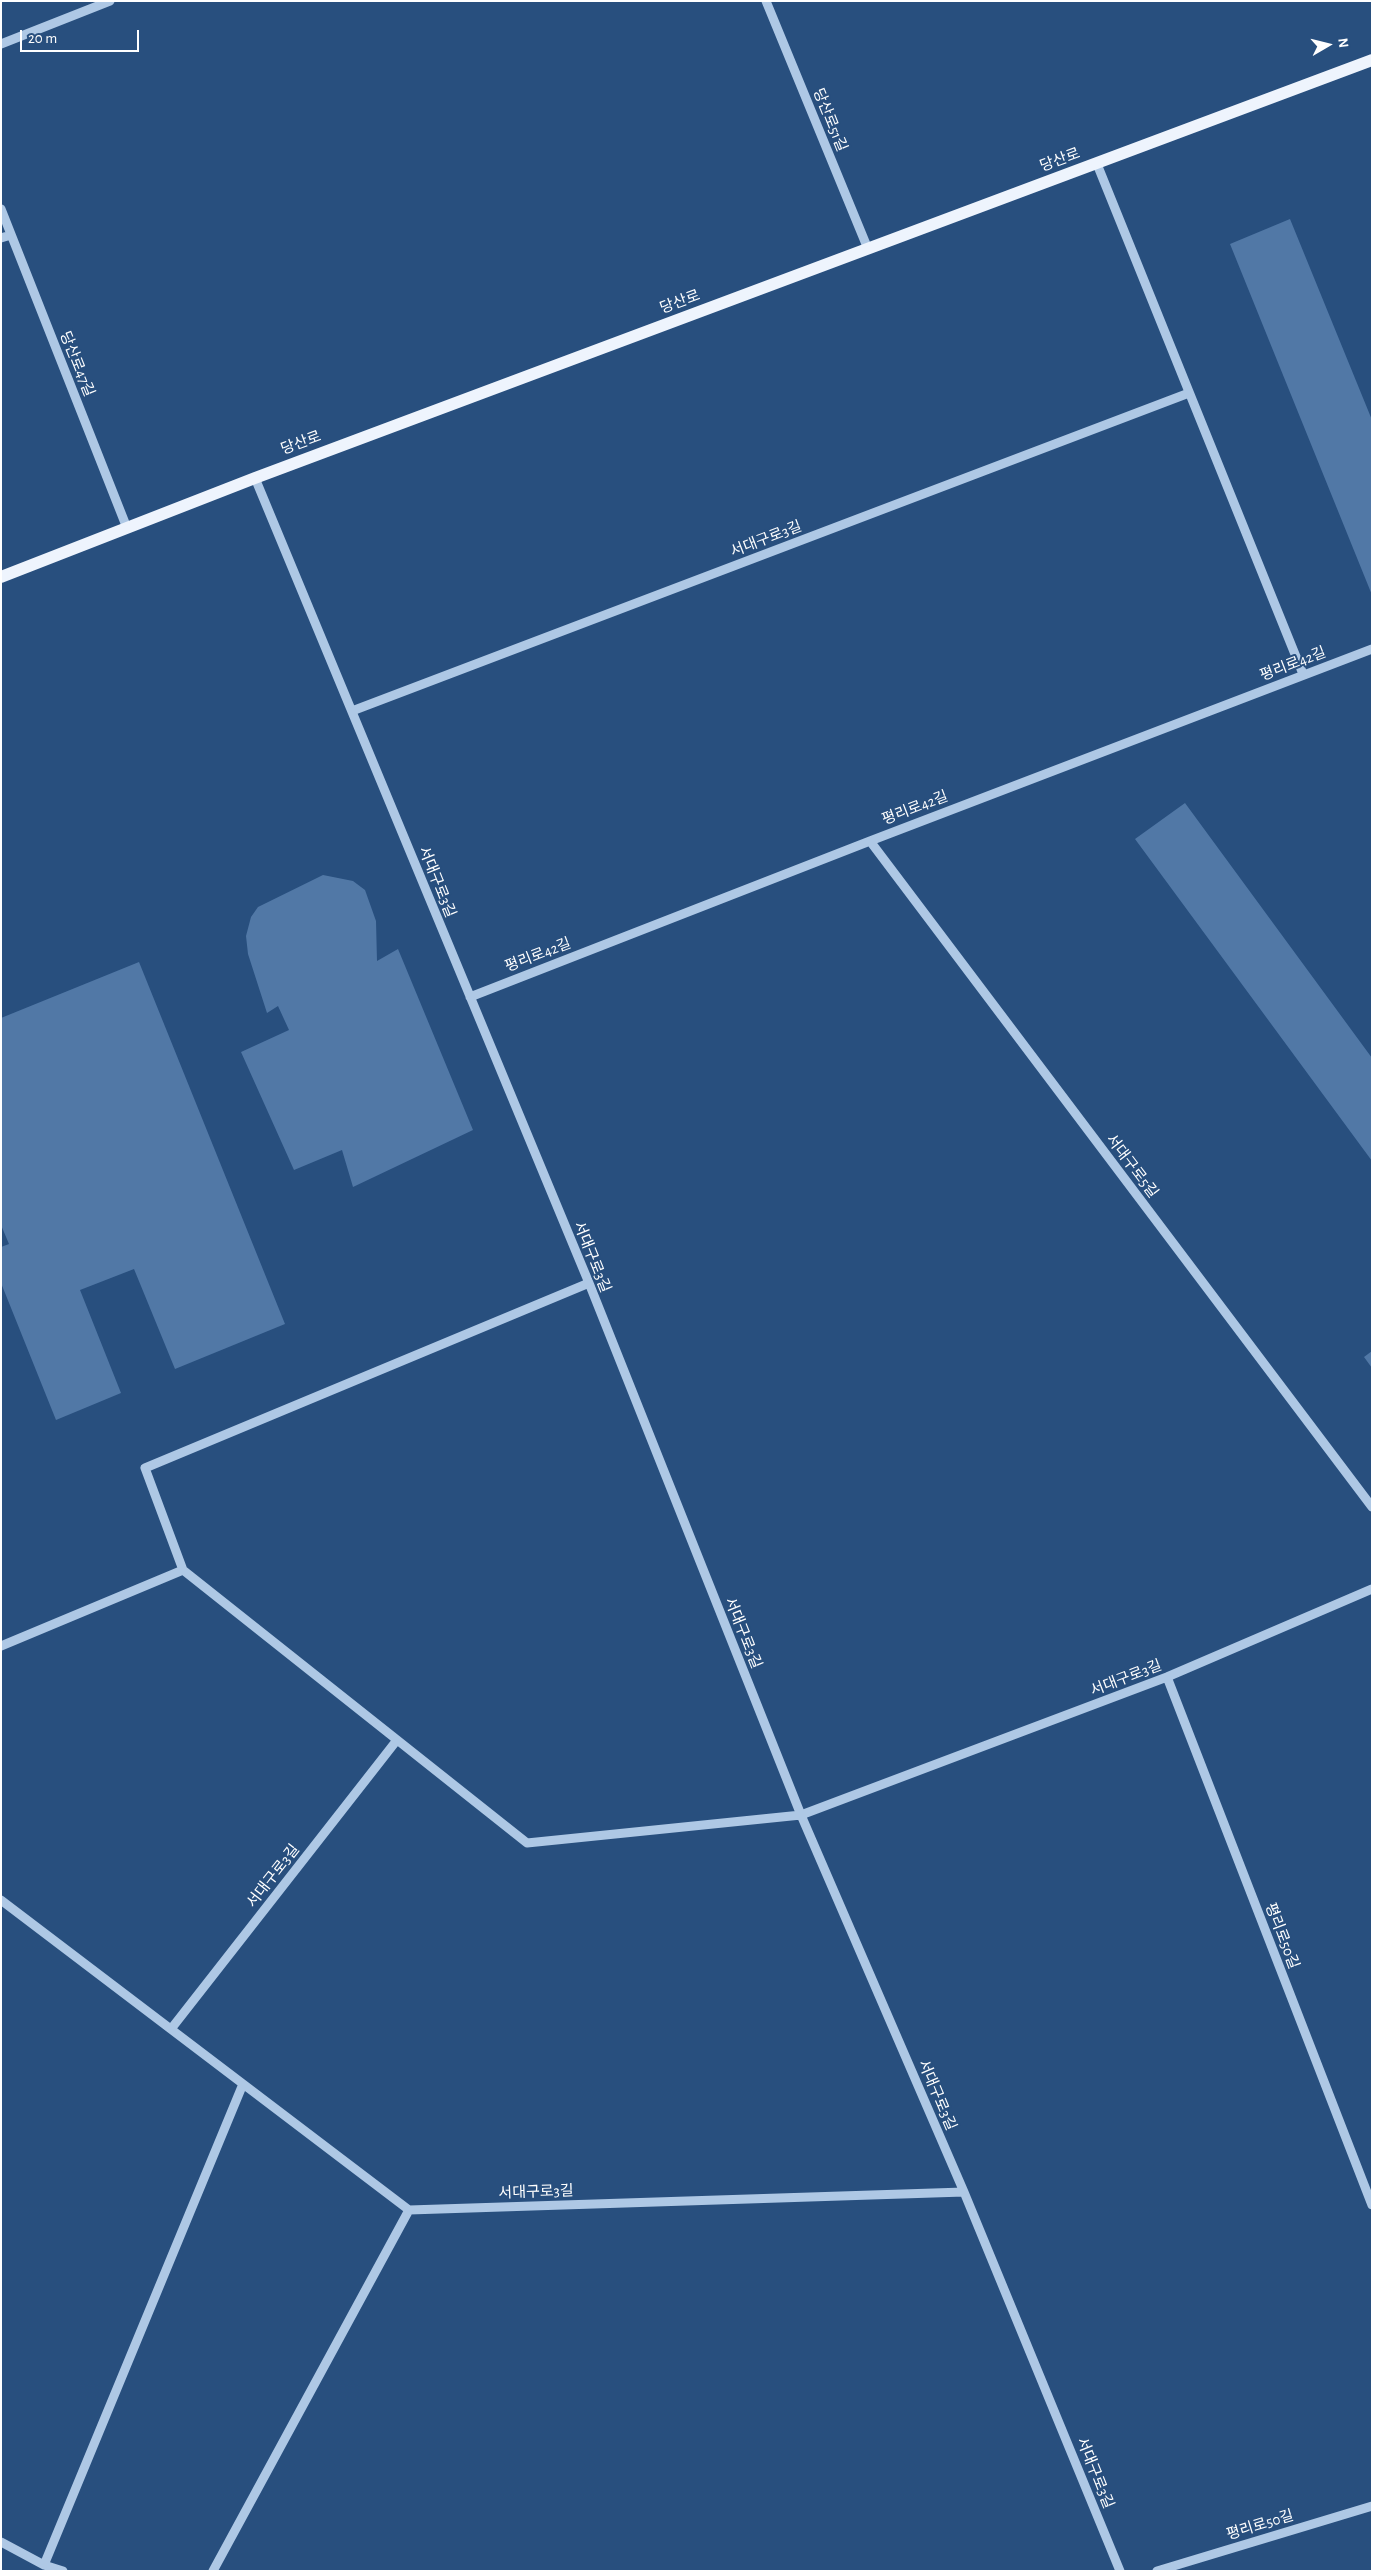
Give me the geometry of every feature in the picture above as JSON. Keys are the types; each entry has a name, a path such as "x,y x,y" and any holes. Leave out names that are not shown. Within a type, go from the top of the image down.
{"main road":[{"name":"당산로","path":"1,577 255,478 1372,60"}],"street":[{"path":"1,44 110,1"},
{"name":"당산로51길","path":"766,1 868,249"},
{"path":"1097,164 1303,674"},
{"name":"당산로47길","path":"1,210 127,528"},
{"path":"1,238 11,235"},
{"name":"서대구로3길","path":"352,712 1190,393"},
{"name":"서대구로3길","path":"255,478 589,1283 801,1815 964,2192 1120,2571"},
{"name":"평리로42길","path":"470,997 870,841 1372,649"},
{"name":"서대구로5길","path":"870,841 1372,1508"},
{"path":"1,1646 184,1570 145,1468 589,1283"},
{"name":"서대구로3길","path":"184,1570 527,1844 801,1815 1167,1677 1372,1589"},
{"name":"평리로50길","path":"1167,1677 1372,2204"},
{"name":"서대구로3길","path":"171,2029 397,1740"},
{"path":"1,1900 409,2210 213,2571"},
{"path":"44,2565 243,2084"},
{"name":"서대구로3길","path":"409,2210 964,2192"},
{"name":"평리로50길","path":"1157,2571 1372,2506"},
{"path":"1,2542 44,2565 63,2571"}],"building":[{"path":"1290,219 1372,420 1372,595 1230,244"},
{"path":"1185,803 1372,1058 1372,1161 1135,839"},
{"path":"323,875 353,881 365,890 376,921 377,961 398,949 473,1130 353,1187 342,1150 294,1170 241,1052 289,1030 278,1006 267,1013 248,954 246,936 251,917 258,907"},
{"path":"139,962 285,1324 175,1369 134,1269 80,1290 121,1393 56,1420 1,1283 1,1247 9,1244 1,1225 1,1018"},
{"path":"1372,1351 1372,1368 1364,1357"}]}
